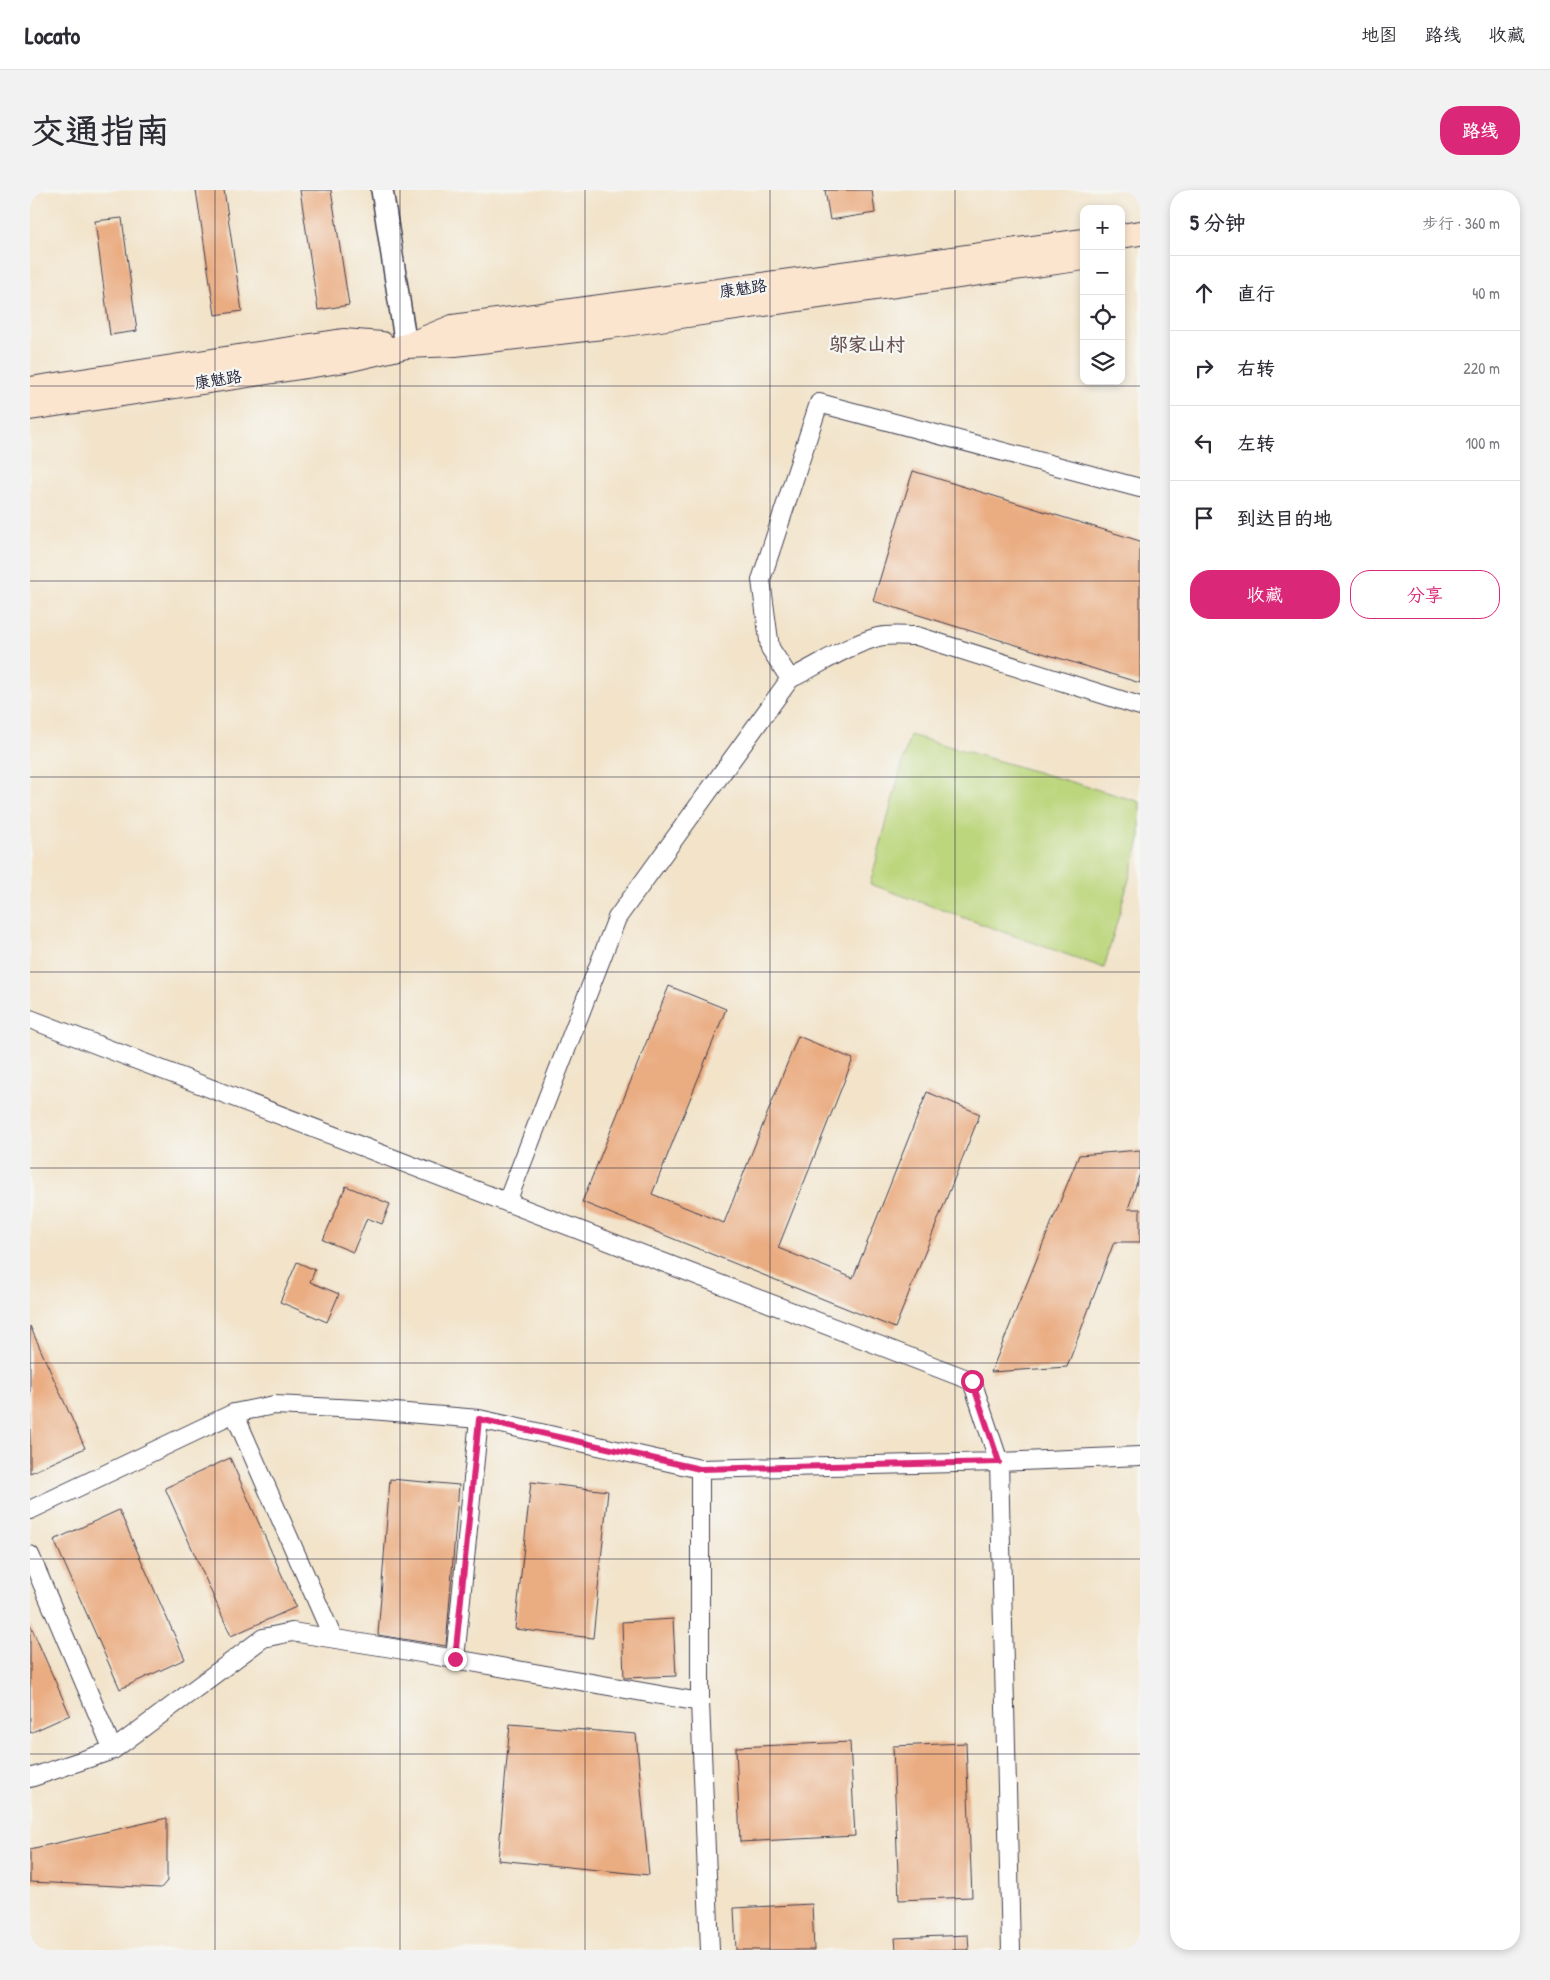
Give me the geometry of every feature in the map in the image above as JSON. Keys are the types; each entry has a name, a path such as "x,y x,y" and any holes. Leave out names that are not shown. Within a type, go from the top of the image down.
{"main road":[{"path":"1125,235 1140,233"},
{"name":"康魅路","path":"30,408 346,360 406,346 453,327 1080,242"},
{"path":"1125,252 1140,250"},
{"name":"康魅路","path":"30,389 343,342 406,346 455,344 611,326 1080,259"}],"street":[{"path":"382,190 406,346"},
{"path":"790,679 770,648 761,580 819,403 1140,488"},
{"path":"507,1202 617,918 790,679 819,665 842,650 880,637 917,636 1140,706"},
{"path":"30,1019 972,1381 999,1462 1011,1950"},
{"path":"30,1510 234,1413 274,1405 359,1409 479,1419 700,1469 999,1462 1140,1456"},
{"path":"234,1413 333,1638"},
{"path":"455,1659 479,1419"},
{"path":"700,1469 700,1702 710,1950"},
{"path":"30,1554 114,1750"},
{"path":"30,1778 114,1750 263,1638 292,1632 700,1702"}],"green space":[{"path":"910,735 1140,802 1140,840 1104,968 870,884"}],"building":[{"path":"196,190 224,190 242,311 215,315"},
{"path":"300,190 331,190 349,305 318,310"},
{"path":"825,190 872,190 875,213 830,220"},
{"path":"122,218 137,331 110,335 95,221"},
{"path":"913,471 1140,541 1140,683 873,601"},
{"path":"669,986 726,1009 652,1194 724,1223 798,1036 853,1059 778,1248 853,1278 927,1092 980,1114 895,1328 582,1202"},
{"path":"1140,1150 1140,1173 1128,1209 1140,1209 1140,1242 1114,1242 1067,1367 991,1372 1079,1155"},
{"path":"346,1186 390,1204 382,1224 367,1218 353,1252 323,1240"},
{"path":"297,1262 315,1270 310,1282 339,1294 327,1322 280,1302"},
{"path":"30,1326 85,1448 30,1473"},
{"path":"230,1458 296,1607 231,1636 165,1488"},
{"path":"390,1479 459,1485 446,1646 378,1635"},
{"path":"531,1482 608,1491 593,1638 515,1629"},
{"path":"119,1510 185,1659 120,1689 54,1540"},
{"path":"673,1619 676,1676 624,1678 622,1622"},
{"path":"30,1624 70,1715 30,1733"},
{"path":"510,1724 636,1734 649,1875 498,1860"},
{"path":"850,1742 855,1836 740,1842 736,1747"},
{"path":"966,1743 972,1897 899,1900 893,1746"},
{"path":"167,1818 167,1881 161,1888 30,1882 30,1849"},
{"path":"812,1904 814,1950 736,1950 734,1908"},
{"path":"968,1935 969,1950 896,1950 895,1938"}],"district":[{"name":"邬家山村","path":"867,344"}],"route":[{"path":"455,1659 479,1419 700,1469 999,1462 972,1381"}]}
